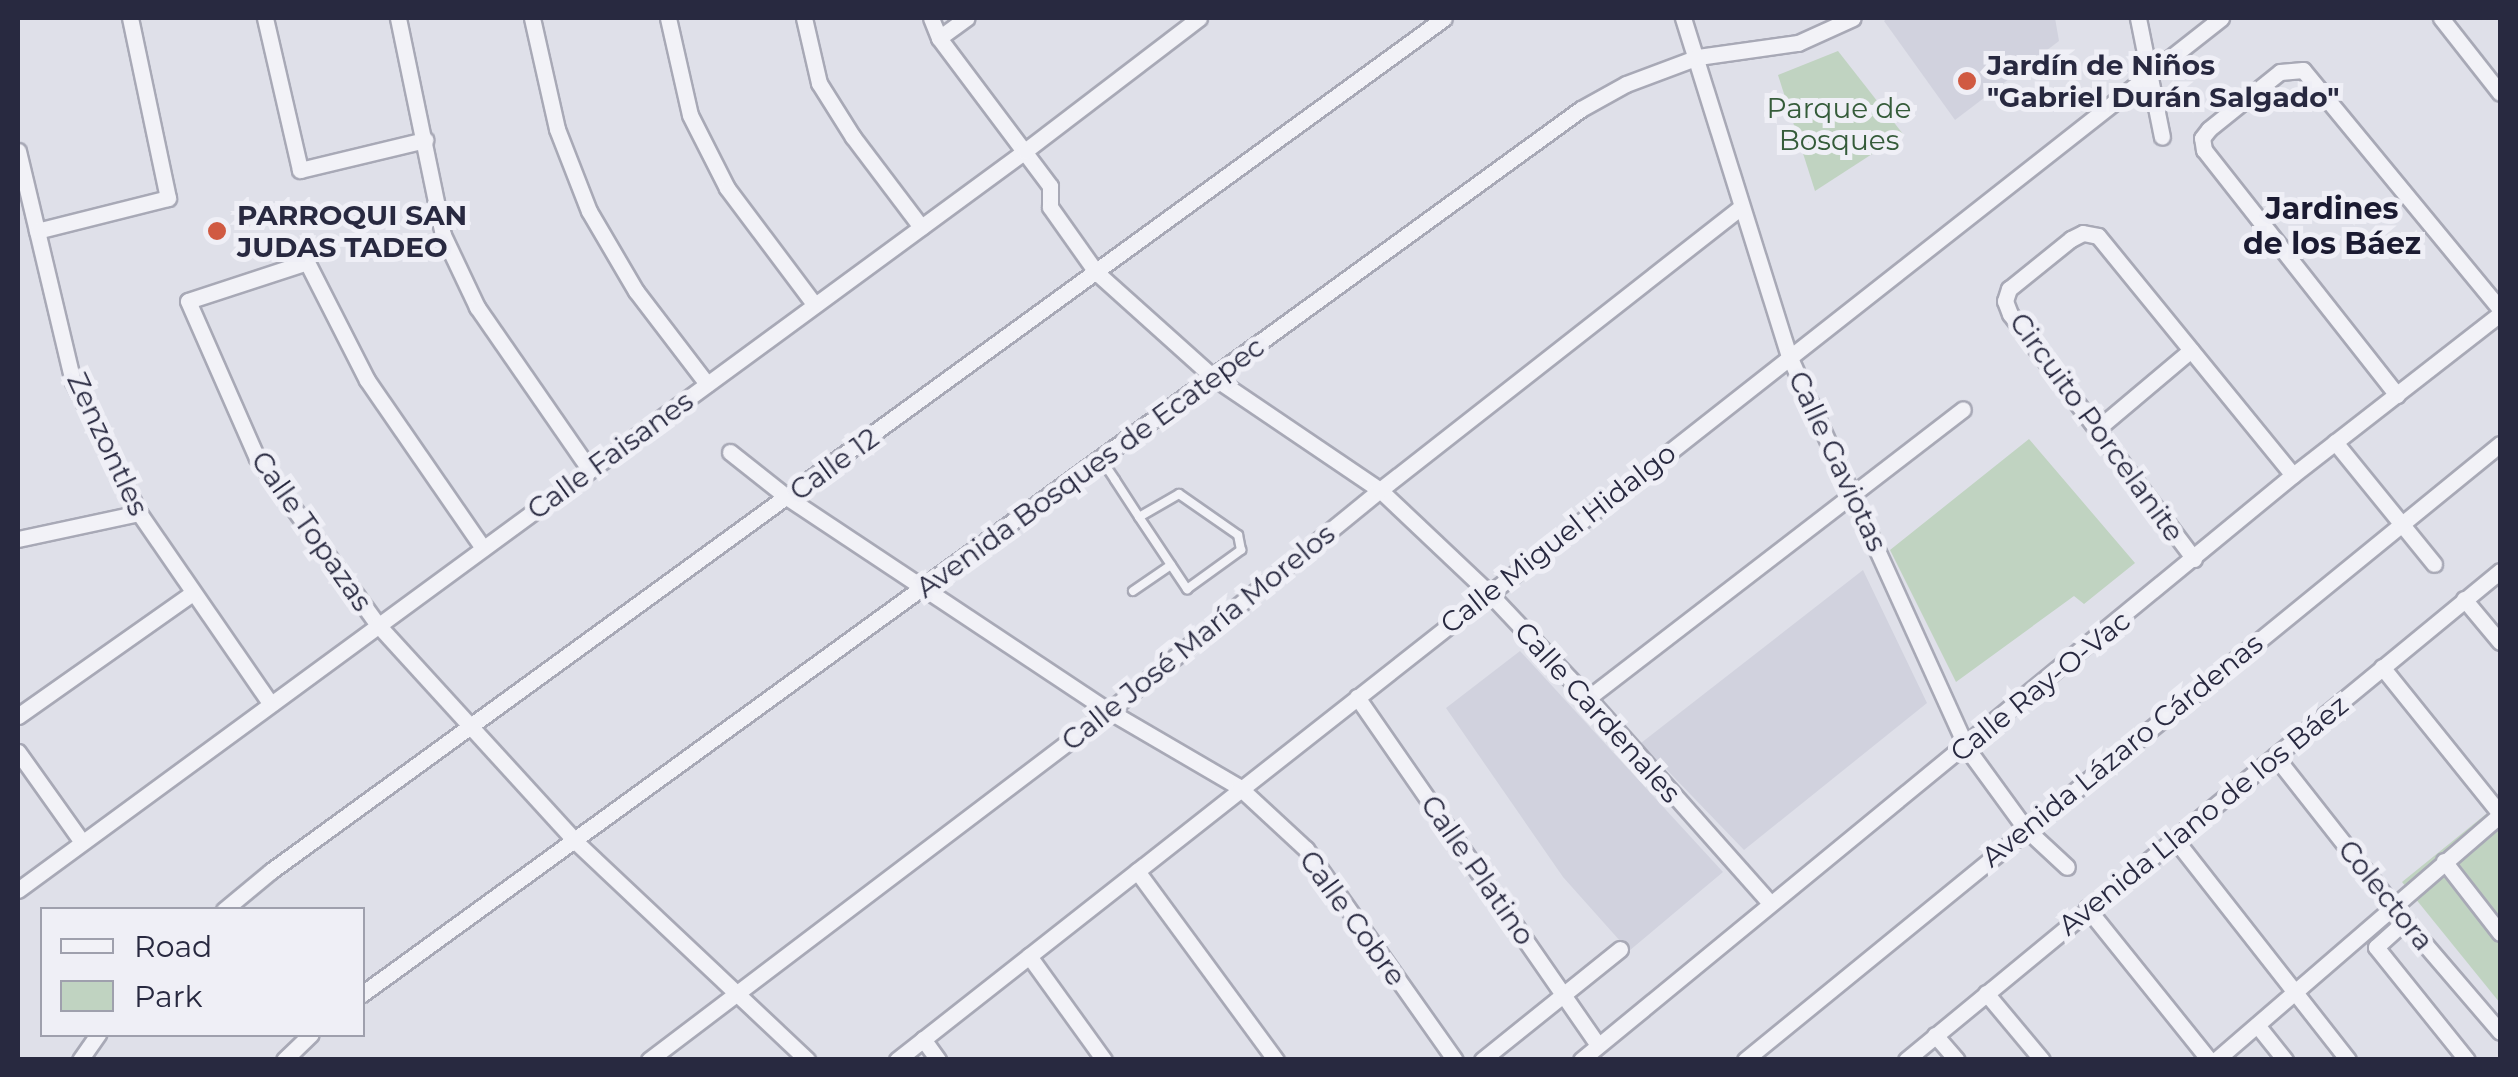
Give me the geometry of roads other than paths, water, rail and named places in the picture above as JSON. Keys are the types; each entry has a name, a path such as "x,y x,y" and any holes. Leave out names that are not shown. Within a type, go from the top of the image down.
{"street":[{"path":"37,231 168,198 130,18"},
{"path":"265,18 300,170 425,140"},
{"path":"398,18 444,235 477,307 590,470"},
{"path":"532,18 557,129 589,211 636,290 706,384"},
{"path":"668,18 690,115 726,188 815,305"},
{"path":"804,18 819,83 852,137 922,227"},
{"name":"Calle Cardenales","path":"931,18 940,38 1050,186 1050,207 1096,272 1213,378 1380,490 1489,593 1770,903"},
{"path":"940,38 967,18"},
{"name":"Calle Faisanes","path":"18,890 1025,151 1180,23 1199,18"},
{"name":"Calle 12","path":"228,907 271,870 1444,18"},
{"name":"Calle Gaviotas","path":"1683,18 1789,356 1854,492 1966,747 2025,828 2066,868"},
{"name":"Avenida Bosques de Ecatepec","path":"365,992 1582,109 1626,84 1698,57 1798,44 1852,18"},
{"path":"2138,18 2162,137"},
{"name":"Calle Miguel Hidalgo","path":"897,1060 1239,787 2221,18"},
{"path":"2440,18 2500,93"},
{"path":"2397,395 2204,150 2202,138 2209,128 2280,72 2304,70 2500,311"},
{"name":"Zenzontles","path":"18,151 74,380 138,513 271,704"},
{"name":"Calle José María Morelos","path":"648,1060 1109,711 1380,490 1742,207"},
{"name":"Circuito Porcelanite","path":"2194,559 2010,314 2006,301 2009,289 2071,238 2083,234 2098,236 2293,475"},
{"name":"Calle Topazas","path":"484,548 367,380 307,262 188,300 257,458 378,626 576,841 807,1060"},
{"name":"Calle Ray-O-Vac","path":"1581,1060 2293,475 2500,311"},
{"path":"2096,430 2191,350"},
{"path":"1588,698 1963,409"},
{"path":"2335,442 2434,564"},
{"name":"Avenida Lázaro Cárdenas","path":"1745,1060 2500,444"},
{"name":"Calle Cobre","path":"730,452 788,498 1109,711 1239,787 1306,850 1454,1060"},
{"path":"18,540 138,513"},
{"name":"Avenida Llano de los Báez","path":"1906,1060 2500,571"},
{"path":"18,716 191,594"},
{"path":"2464,599 2500,642"},
{"path":"2382,667 2500,815 2444,862 2376,946 2467,1060"},
{"name":"Calle Platino","path":"1357,697 1598,1044"},
{"path":"18,752 82,842"},
{"name":"Colectora","path":"2275,756 2500,1032"},
{"path":"2174,838 2348,1060"},
{"path":"2444,862 2495,913 2500,932"},
{"path":"1137,870 1276,1060"},
{"path":"2087,908 2212,1060 2294,992 2400,914"},
{"path":"1482,1060 1620,949"},
{"path":"1029,956 1104,1060"},
{"path":"1986,994 2042,1060"},
{"path":"2256,1025 2285,1060"},
{"path":"1935,1036 1957,1060"},
{"path":"80,1060 96,1037"},
{"path":"284,1060 307,1037"},
{"path":"923,1038 938,1060"}],"lane":[{"path":"1101,460 1139,517 1187,589 1241,550 1238,535 1179,494 1139,517"},
{"path":"1133,591 1171,565"}],"place":[{"name":"Jardín de Niños \"Gabriel Durán Salgado\"","path":"1967,81"},
{"name":"PARROQUI SAN JUDAS TADEO","path":"217,231"}],"district":[{"name":"Jardines de los Báez","path":"2332,226"}],"park label":[{"name":"Parque de Bosques","path":"1839,124"}]}
